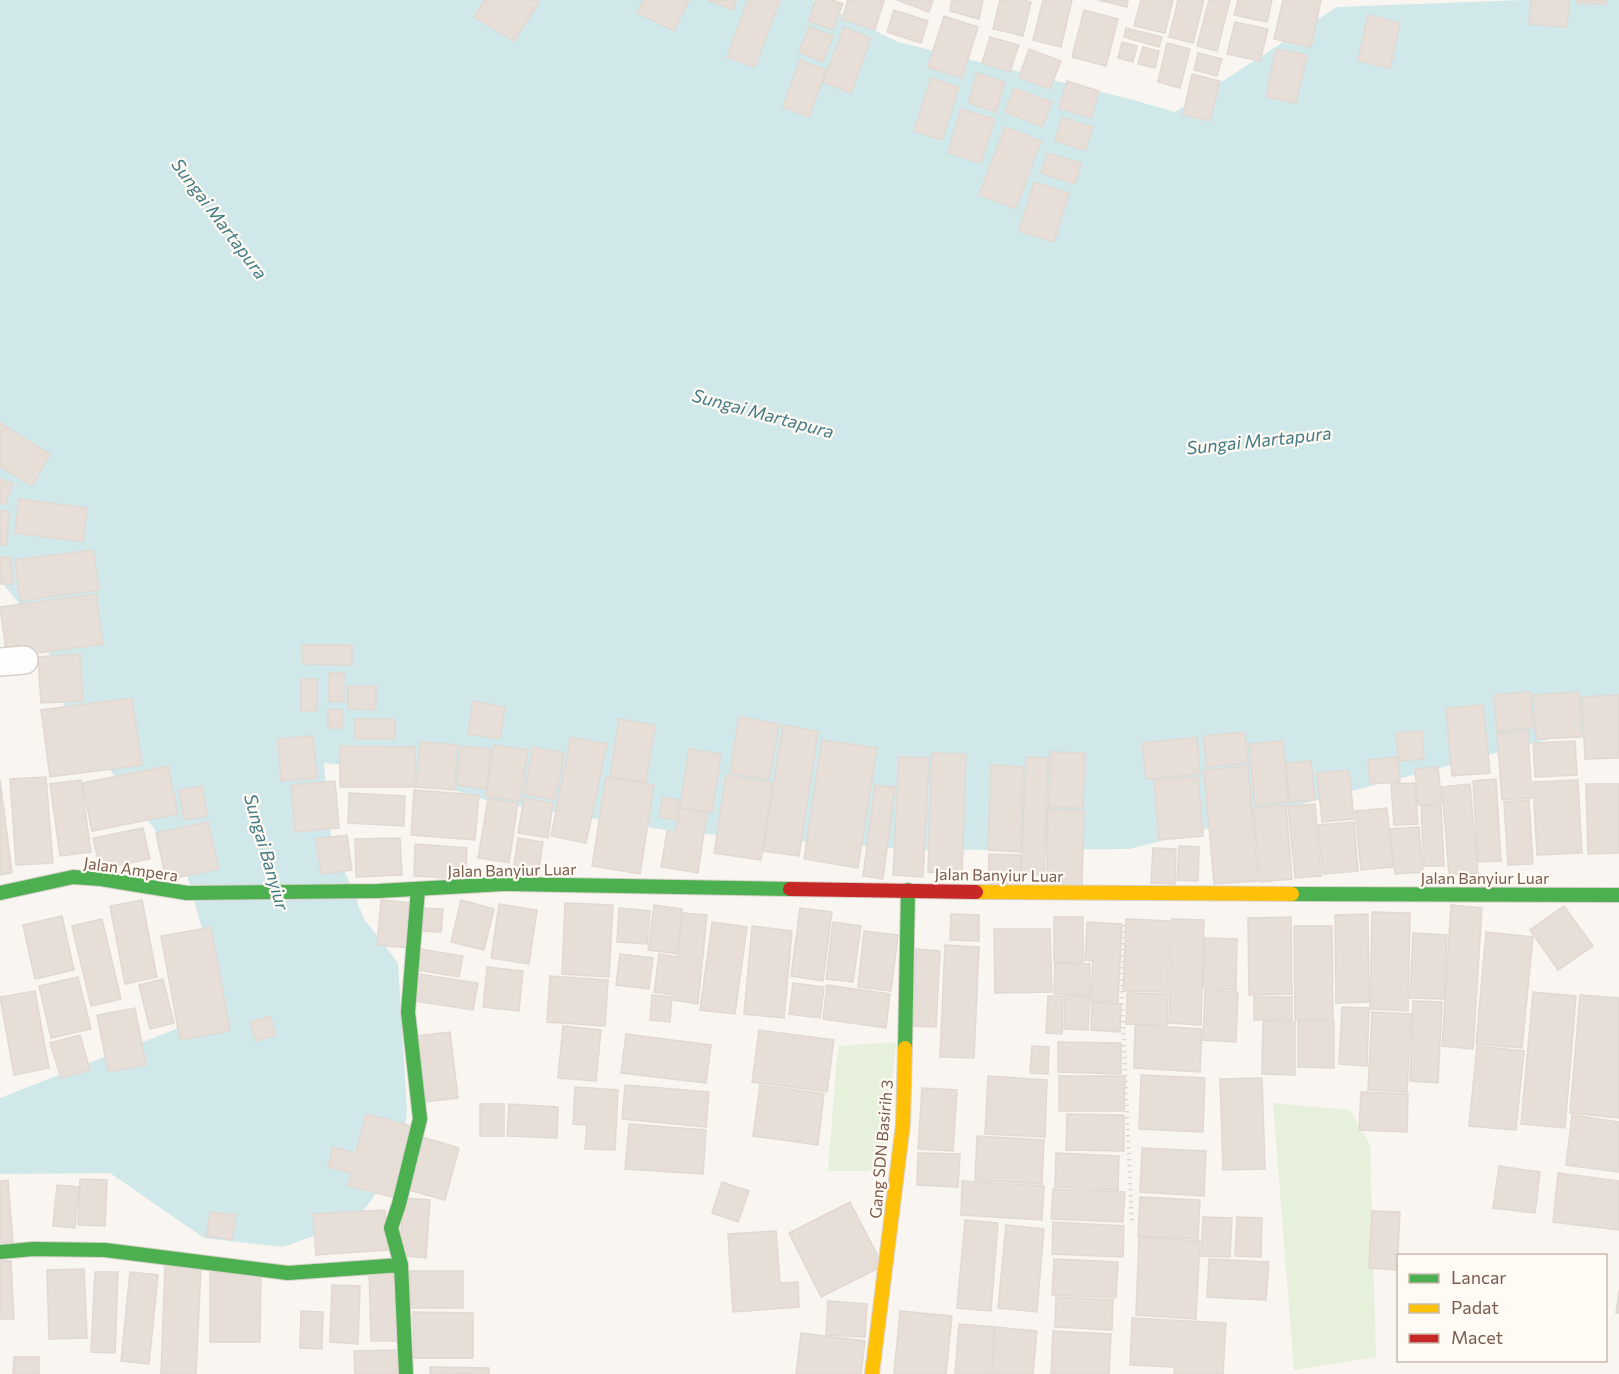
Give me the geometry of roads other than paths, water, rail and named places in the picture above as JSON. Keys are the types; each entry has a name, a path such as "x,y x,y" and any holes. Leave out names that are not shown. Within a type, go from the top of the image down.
{"street":[{"name":"Jalan Ampera","path":"0,893 73,878 101,879 187,893 378,891"},
{"name":"Jalan Banyiur Luar","path":"378,891 503,885 1115,893 1619,895"},
{"path":"406,1374 401,1264 391,1228 420,1119 408,1012 417,889"},
{"name":"Gang SDN Basirih 3","path":"872,1374 903,1124 908,891"},
{"path":"0,1252 33,1249 105,1250 288,1273 401,1264"}],"water":[{"path":"0,0 812,0 898,42 1175,112 1337,7 1524,0 1619,0 1619,721 1130,849 917,850 672,831 493,802 386,769 324,763 331,837 364,919 398,963 407,1112 401,1159 356,1221 283,1247 204,1238 110,1173 0,1174 0,1098 176,1029 205,995 207,947 186,871 65,710 43,633 0,580"}],"water label":[{"name":"Sungai Martapura","path":"219,219"},
{"name":"Sungai Martapura","path":"763,414"},
{"name":"Sungai Martapura","path":"1259,441"},
{"name":"Sungai Banyiur","path":"266,852"}]}
